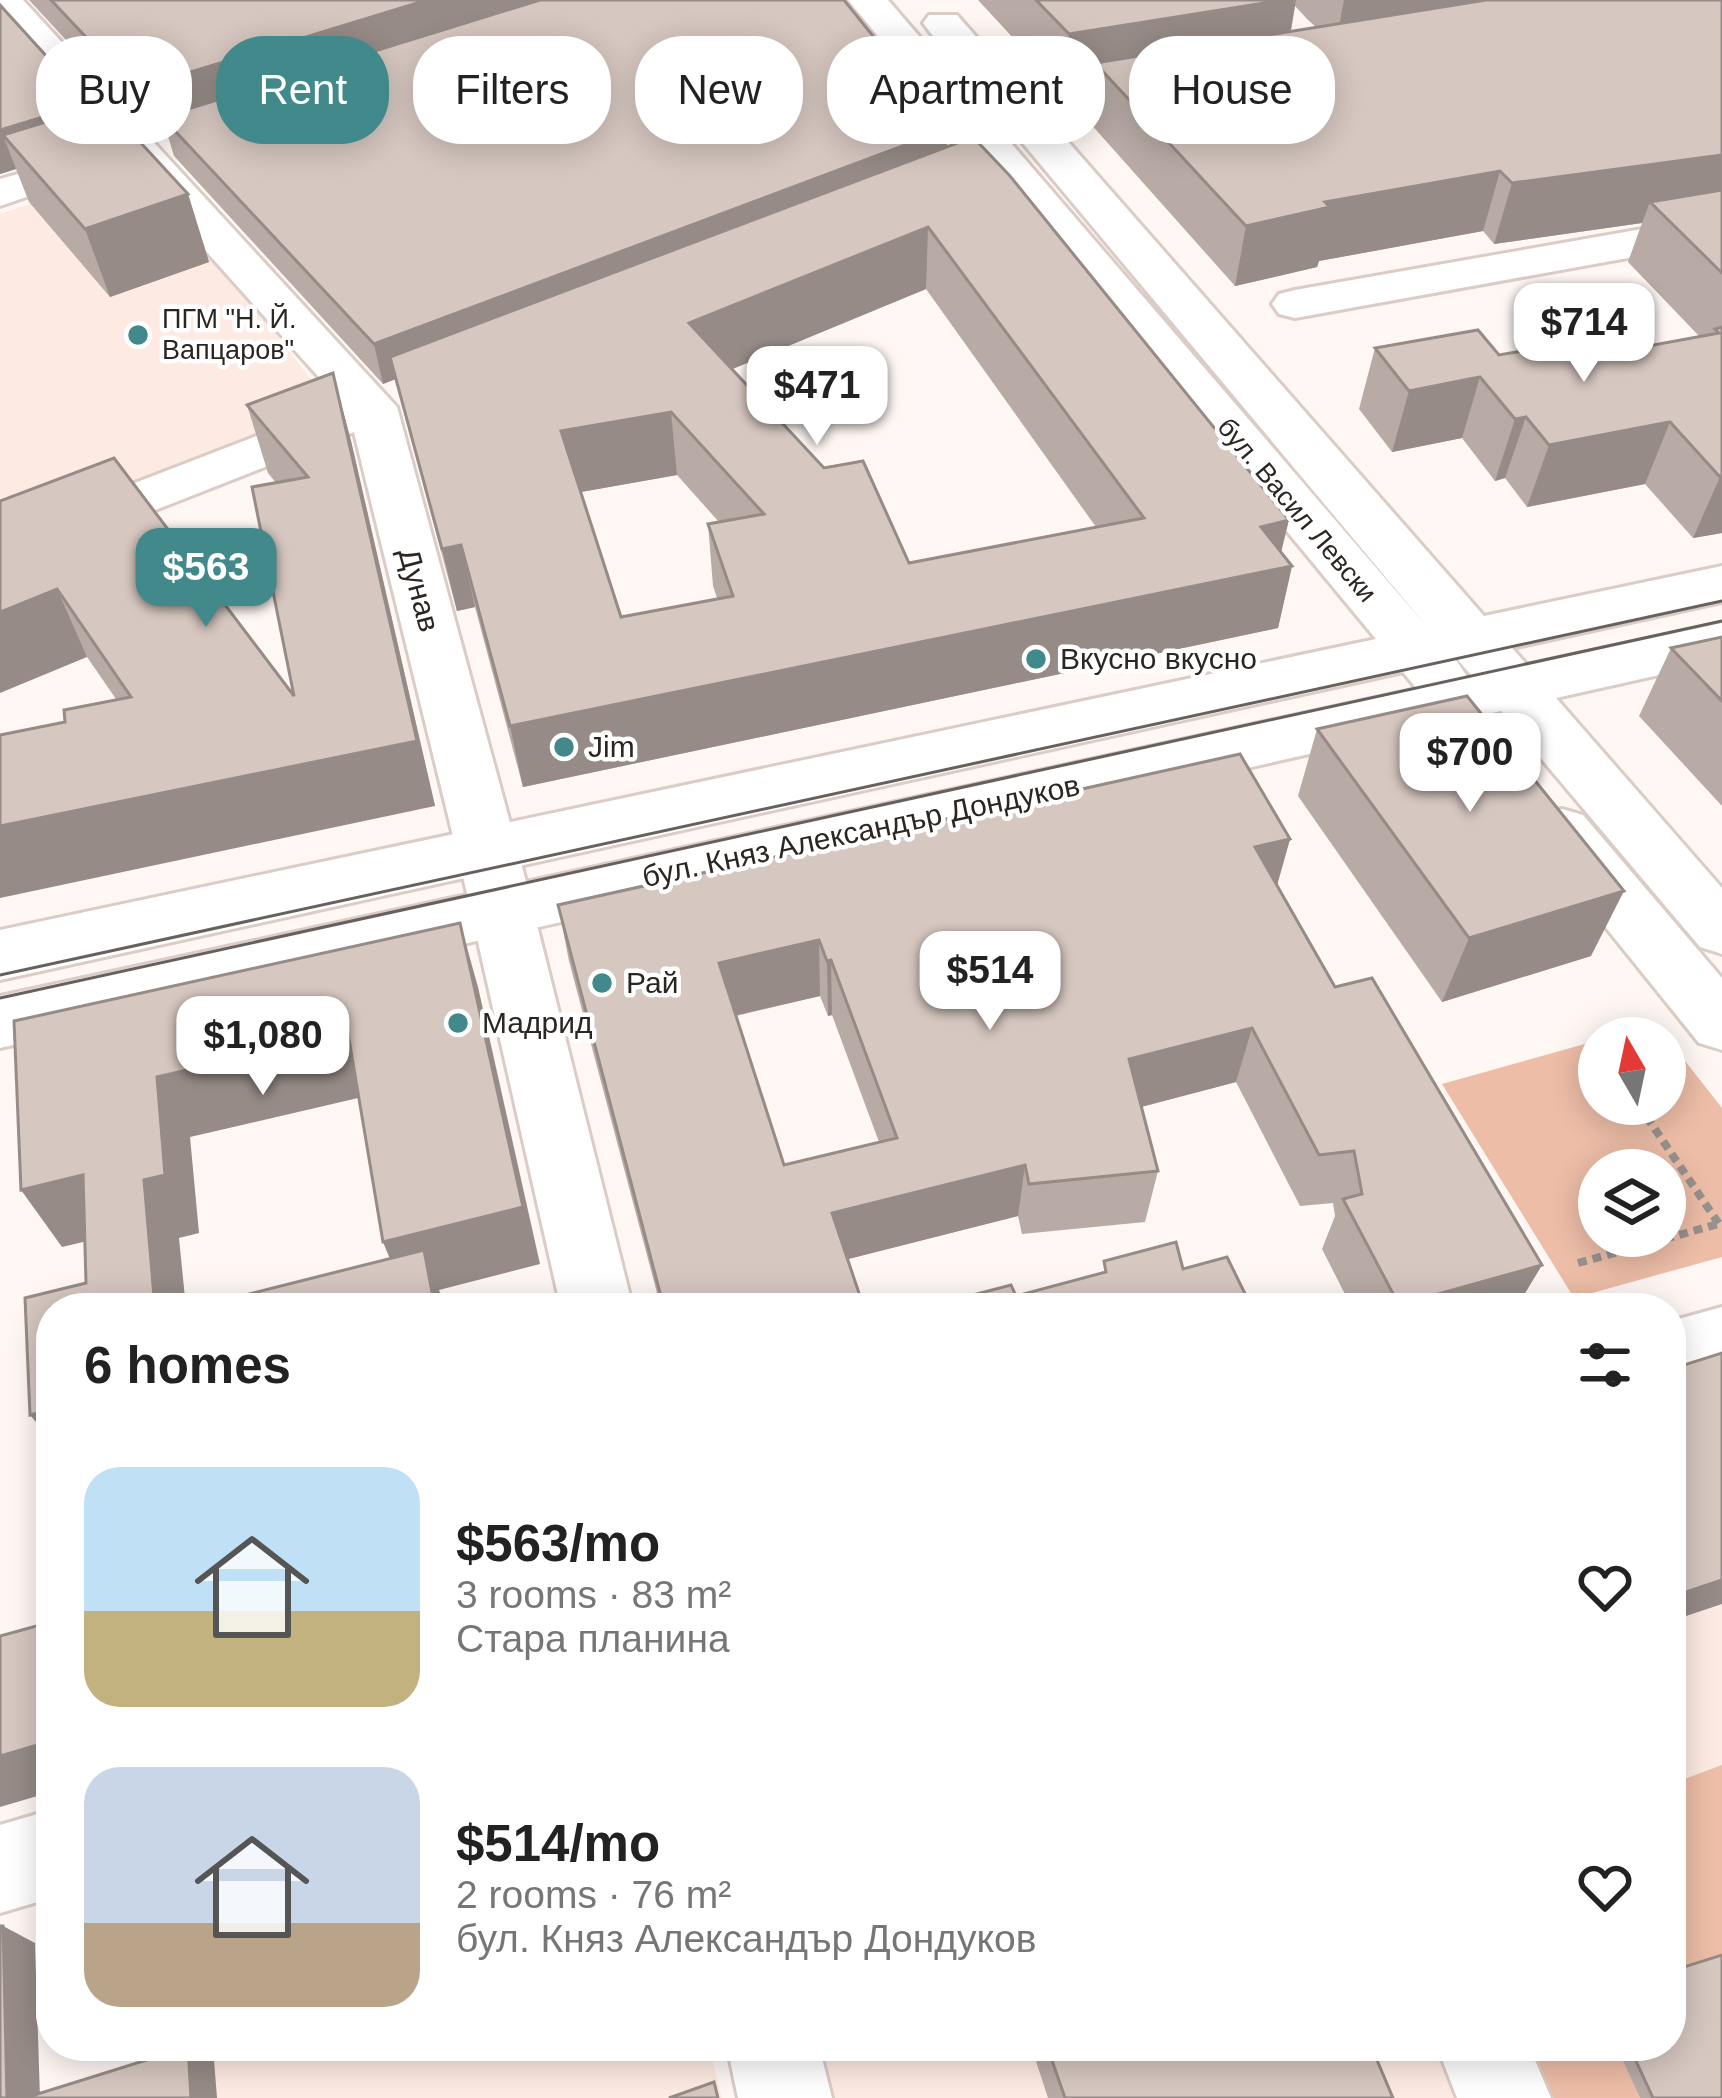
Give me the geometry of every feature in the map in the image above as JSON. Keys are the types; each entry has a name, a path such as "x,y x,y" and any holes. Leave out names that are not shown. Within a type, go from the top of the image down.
{"main road":[{"name":"Дунав","path":"2,0 42,36"},
{"name":"бул. Васил Левски","path":"867,0 986,172 1444,644"},
{"name":"бул. Васил Левски","path":"923,0 954,36"},
{"path":"0,194 155,144"},
{"name":"Дунав","path":"163,144 393,399 494,880 593,1293"},
{"name":"бул. Васил Левски","path":"1045,144 1484,694 1722,1024"},
{"path":"1295,304 1722,228"},
{"path":"0,554 393,399"},
{"name":"бул. Княз Александър Дондуков","path":"0,1022 494,880 1444,644 1722,584"},
{"name":"бул. Княз Александър Дондуков","path":"0,955 494,880 1484,694 1722,642"},
{"name":"бул. Васил Левски","path":"1484,694 1722,930"},
{"path":"1686,1351 1722,1340"},
{"path":"0,1869 36,1858"},
{"path":"776,2061 785,2098"},
{"path":"1489,2061 1504,2098"}],"path":[{"path":"1578,1263 1721,1224 1653,1125"}],"shaded area":[{"name":"ПГМ \"Н. Й. Вапцаров\"","path":"135,170 218,259 335,411 0,538 0,214"},
{"path":"1578,1046 1578,1125 1686,1125 1686,1062 1722,1108 1722,1257 1592,1293 1571,1293 1442,1084"},
{"path":"1722,1384 1722,2098 826,2098 817,2061 1686,2061 1686,1395"},
{"path":"1722,1765 1722,1957 1686,1968 1686,1778"},
{"path":"176,2061 213,2061 177,2073"},
{"path":"213,2061 713,2061 722,2098 217,2098"},
{"path":"1536,2061 1623,2061 1640,2098 1550,2098"}],"building":[{"path":"51,0 427,0 309,36 216,36 216,64 192,72 192,36 85,36"},
{"path":"540,0 844,0 873,36 827,36 827,144 908,144 374,344 187,144 192,144 192,108 216,100 216,144 389,144 389,47 413,39 413,144 611,144 611,36 424,36"},
{"path":"1036,0 1283,0 1069,34"},
{"path":"1486,0 1722,0 1722,155 1512,183 1500,171 1325,202 1330,207 1246,226 1170,144 1335,144 1335,36 1263,36"},
{"path":"0,5 36,45 36,119 0,130"},
{"path":"1129,58 1129,100 1105,74 1105,61"},
{"path":"36,125 36,144 142,144 188,194 85,229 3,135"},
{"path":"954,144 980,144 1289,520 1261,527 1292,566 510,726 461,545 442,549 390,357","holes":["928,227 1144,518 909,563 863,461 824,468 689,323","671,412 764,514 708,524 733,596 621,617 561,431"]},
{"path":"1722,190 1722,273 1650,202"},
{"path":"1722,327 1722,477 1670,422 1549,445 1526,417 1515,419 1480,377 1409,391 1375,348 1478,330 1499,355 1569,343 1583,358 1719,333 1715,329"},
{"path":"333,373 417,741 0,826 0,735 65,722 64,710 131,697 57,589 0,612 0,501 114,458 294,696 252,487 308,477 247,405"},
{"path":"1722,637 1722,701 1671,648"},
{"path":"1467,696 1624,891 1469,938 1317,729"},
{"path":"1240,754 1290,839 1255,847 1335,987 1372,978 1542,1265 1442,1293 1393,1293 1343,1199 1362,1194 1354,1151 1319,1155 1252,1028 1129,1059 1158,1171 1029,1184 1025,1165 832,1213 859,1293 660,1293 558,905","holes":["819,940 827,961 831,960 897,1138 784,1165 719,963"]},
{"path":"460,923 523,1207 383,1242 348,1033 157,1077 165,1175 144,1180 154,1293 45,1293 86,1283 83,1175 21,1190 14,1021"},
{"path":"1176,1242 1183,1269 1227,1257 1245,1293 1027,1293 1106,1272 1104,1261"},
{"path":"424,1250 432,1293 253,1293"},
{"path":"1011,1285 1015,1293 980,1293"},
{"path":"36,1295 36,1414 30,1415 25,1298"},
{"path":"1722,1353 1722,1580 1686,1592 1686,1364"},
{"path":"36,1626 36,1745 0,1756 0,1636"},
{"path":"3,1926 7,2098 0,2098"},
{"path":"1722,1955 1722,2098 1653,2098 1636,2061 1686,2061 1686,1966"},
{"path":"143,2061 189,2061 191,2098 25,2098"},
{"path":"1052,2061 1377,2061 1393,2098 1065,2098"},
{"path":"714,2082 718,2098 669,2098"}],"tram line":[{"path":"0,975 1722,601"},
{"path":"0,998 1722,621"}],"place":[{"name":"ПГМ \"Н. Й. Вапцаров\"","path":"138,335"},
{"name":"Вкусно вкусно","path":"1036,659"},
{"name":"Jim","path":"564,747"},
{"name":"Рай","path":"602,983"},
{"name":"Мадрид","path":"458,1023"}]}
